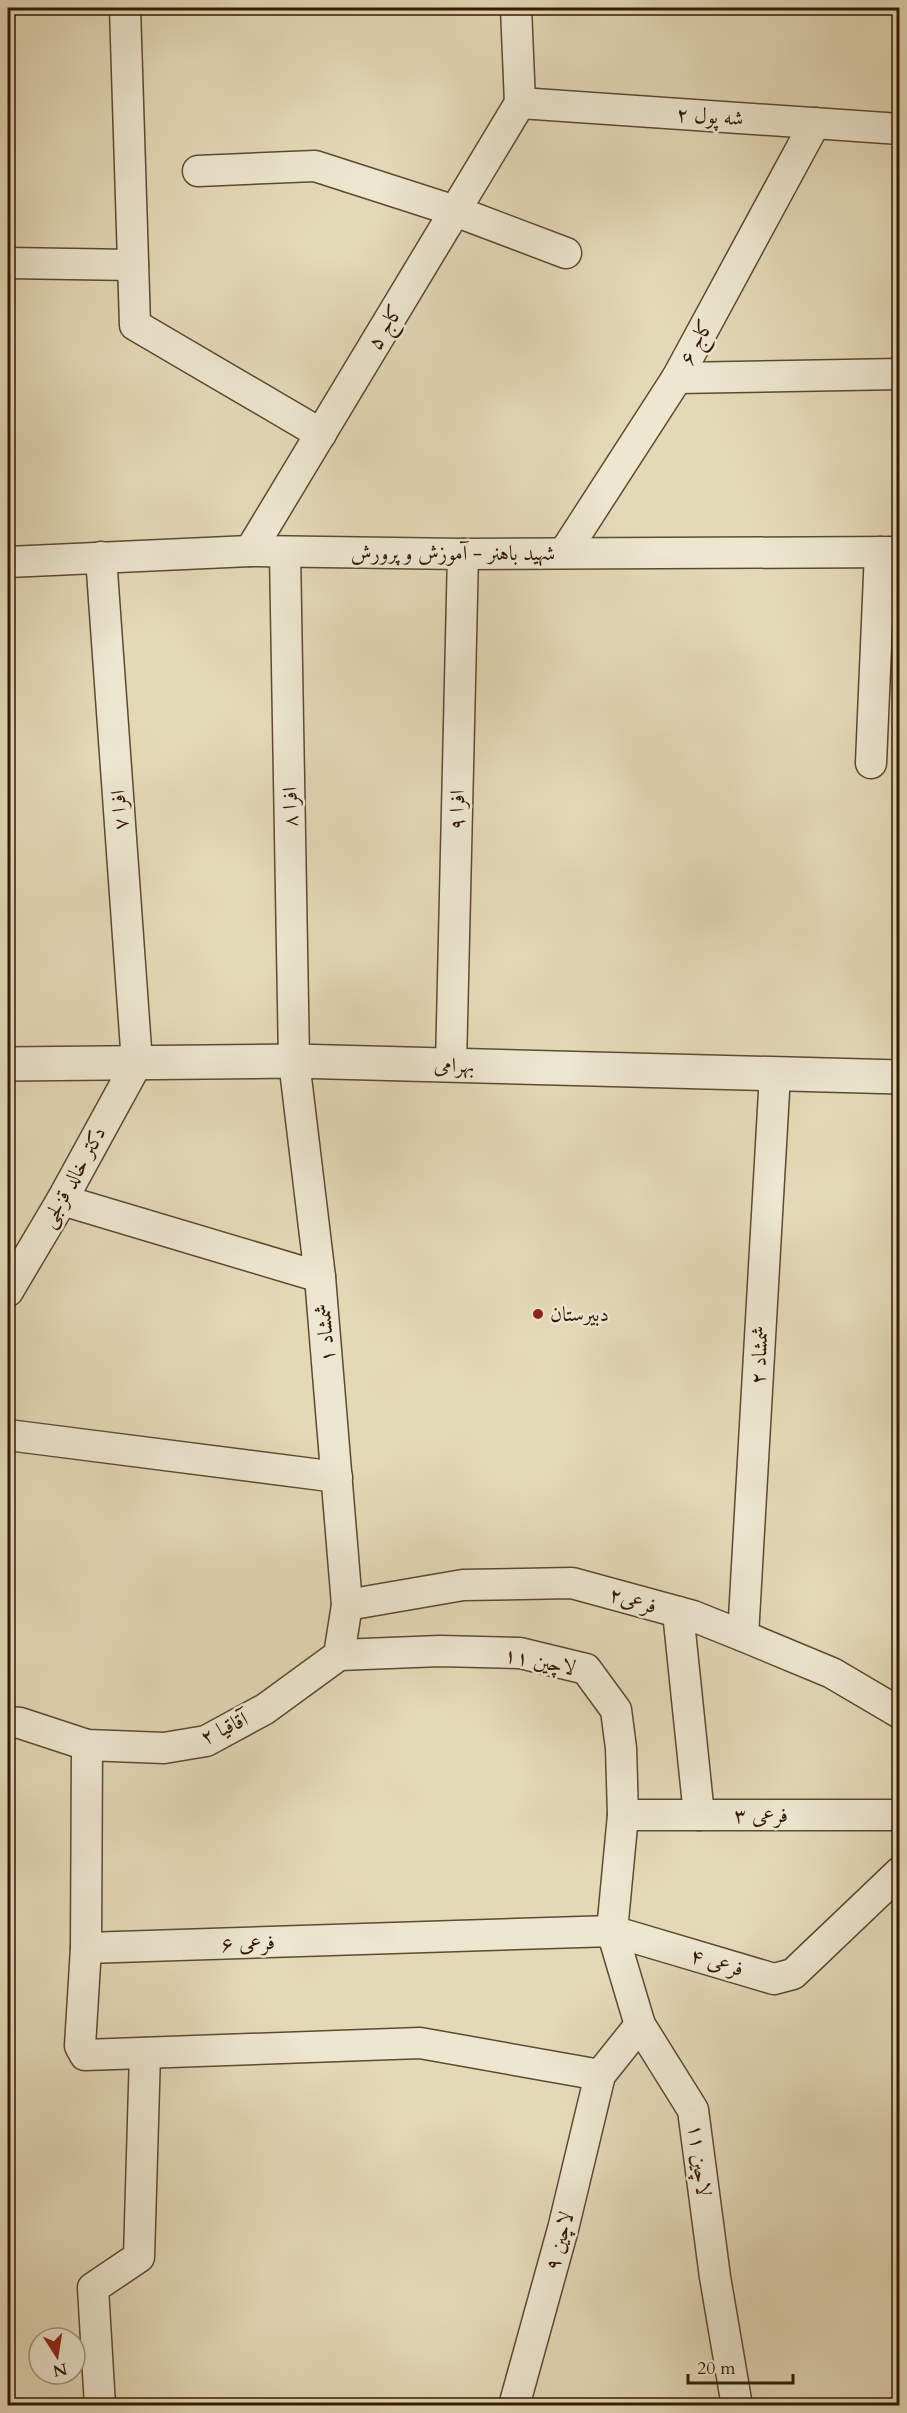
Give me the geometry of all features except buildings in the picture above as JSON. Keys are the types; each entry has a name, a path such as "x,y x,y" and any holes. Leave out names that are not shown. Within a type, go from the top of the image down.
{"street":[{"path":"124,8 135,325 321,434"},
{"path":"516,8 520,103"},
{"name":"شه پول ۲","path":"520,103 900,129"},
{"name":"کاج ۵","path":"250,551 520,103"},
{"name":"کاج ۶","path":"564,553 677,378 815,123"},
{"path":"198,171 315,166 455,211 566,253"},
{"path":"8,263 133,265"},
{"path":"677,378 900,374"},
{"name":"شهید باهنر - آموزش و پرورش","path":"8,562 250,551 285,554 890,552"},
{"path":"871,763 890,552"},
{"name":"افرا ۸","path":"285,554 294,1061"},
{"name":"افرا ۹","path":"452,1065 463,554"},
{"name":"افرا ۷","path":"101,557 137,1063"},
{"name":"بهرامی","path":"8,1064 294,1061 900,1077"},
{"name":"شمشاد ۱","path":"294,1061 320,1276 347,1605"},
{"name":"دکتر خالد قزلجی","path":"8,1291 62,1200 137,1063"},
{"name":"شمشاد ۲","path":"743,1635 776,1074"},
{"path":"62,1200 320,1276"},
{"path":"8,1435 337,1477"},
{"name":"فرعی۲","path":"347,1605 463,1585 573,1583 678,1612 743,1635 832,1673 900,1713"},
{"path":"339,1655 347,1605"},
{"path":"678,1612 699,1815"},
{"name":"لاچین ۱۱","path":"339,1655 440,1651 520,1653 586,1670 616,1710 621,1748 623,1815"},
{"name":"آقاقیا ۲","path":"8,1722 87,1744 164,1748 206,1741 265,1708 339,1655"},
{"path":"87,1744 87,1948 80,2046 85,2055 420,2043 600,2075 640,2025"},
{"path":"612,1931 623,1815"},
{"name":"فرعی ۳","path":"623,1815 900,1815"},
{"name":"فرعی ۴","path":"612,1931 774,1979 793,1974 900,1872"},
{"name":"لاچین ۱۱","path":"612,1931 640,2025 693,2110 715,2277 737,2406"},
{"name":"فرعی ۶","path":"87,1948 612,1931"},
{"path":"100,2406 93,2288 139,2257 146,2053"},
{"name":"لاچین ۹","path":"514,2406 563,2229 600,2075"}],"place":[{"name":"دبیرستان","path":"538,1314"}]}
